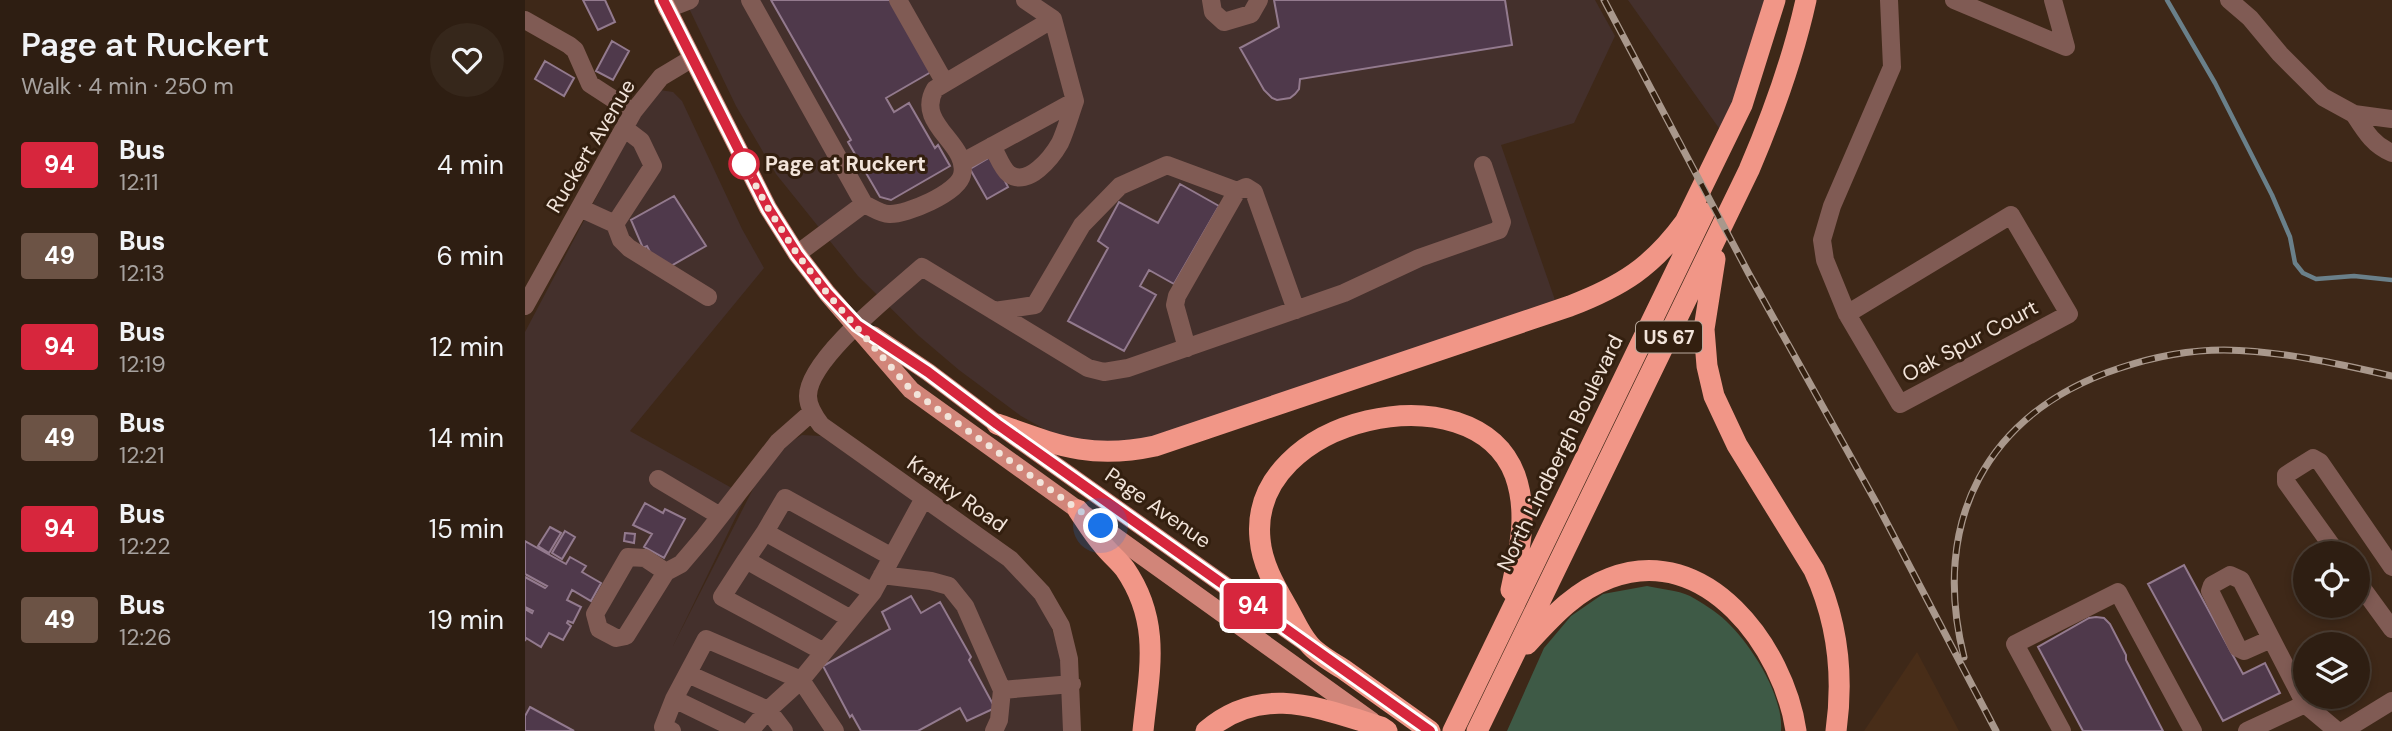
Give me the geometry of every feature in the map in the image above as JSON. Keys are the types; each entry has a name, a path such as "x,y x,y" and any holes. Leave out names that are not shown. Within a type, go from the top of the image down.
{"highway":[{"path":"997,424 1067,448 1085,451 1117,452 1155,446 1570,306 1612,289 1630,279 1668,244 1685,222 1742,105 1775,0"},
{"name":"North Lindbergh Boulevard","path":"1453,731 1735,149 1764,79 1787,0"},
{"name":"US 67","path":"1477,731 1719,235 1771,119 1806,0"},
{"path":"1719,235 1704,329 1710,382 1729,430 1814,570 1823,591 1836,635 1839,656 1840,695 1836,731"},
{"path":"1309,645 1277,590 1265,563 1259,524 1266,495 1282,467 1306,447 1339,430 1395,416 1430,416 1458,423 1485,438 1498,450 1514,472 1522,506 1522,531 1505,623"},
{"path":"1078,510 1102,545 1126,572 1149,621 1151,654 1143,731"},
{"path":"1510,664 1555,612 1599,582 1634,572 1657,572 1681,577 1726,601 1763,642 1788,692 1796,731"},
{"name":"Page Avenue","path":"1309,645 1430,731"},
{"path":"1206,731 1241,709 1271,702 1305,705 1384,729"}],"main road":[{"name":"Page Avenue","path":"665,5 768,208 797,254 911,390 1384,729"},
{"name":"Page Avenue","path":"857,325 928,372 1309,645"}],"street":[{"path":"665,5 690,0"},
{"path":"750,0 864,204 887,215 909,211 955,188 962,176 963,162 929,110 929,99 935,89 1053,19"},
{"path":"898,0 945,83"},
{"path":"992,146 1008,174 1017,177 1029,176 1047,162 1060,142 1075,101 1053,19 1025,0"},
{"path":"1211,0 1213,12 1224,22 1251,14 1259,0"},
{"path":"1847,314 1825,260 1822,240 1832,206 1892,67 1889,0"},
{"path":"1954,0 2066,47 2053,0"},
{"path":"2229,0 2251,18 2280,54 2323,97 2354,114 2392,119"},
{"path":"525,20 575,50 590,84 633,112"},
{"name":"Ruckert Avenue","path":"525,306 530,284 580,208 633,112 661,77 691,59"},
{"path":"963,162 1075,101"},
{"path":"2354,114 2371,140 2392,153"},
{"path":"615,224 653,166 641,141 624,128"},
{"path":"994,311 1035,305 1082,225 1119,186 1167,165 1237,191"},
{"path":"666,572 645,558 628,557 595,614 599,629 616,638 626,636 666,572 681,564 778,442 812,412 807,397 810,384 822,362 857,325 922,267 1088,368 1104,372 1128,368 1344,293 1419,258 1499,230 1502,222 1483,165"},
{"path":"1187,348 1175,305 1177,296 1237,191 1246,187 1254,192 1296,310"},
{"path":"797,254 864,204"},
{"path":"580,208 615,224 621,240 629,248 708,297"},
{"name":"Oak Spur Court","path":"2011,215 2069,314 1899,404 1847,314 2011,215"},
{"name":"Kratky Road","path":"812,412 821,425 1010,559 1042,593 1061,626 1069,659 1072,731"},
{"path":"2328,541 2286,482 2286,475 2312,458 2320,462 2392,567"},
{"path":"658,479 720,516"},
{"path":"824,652 722,597 785,498 892,557"},
{"path":"750,731 768,710 801,680 873,592 924,498"},
{"path":"765,532 873,592"},
{"path":"746,560 851,619"},
{"path":"882,575 949,586 965,606 1002,691 999,720 994,731"},
{"path":"2062,731 2015,644 2118,592 2193,731"},
{"path":"2370,599 2392,629"},
{"path":"672,731 663,727 674,699 706,639 801,680 835,731"},
{"path":"2271,639 2293,681"},
{"path":"688,674 768,710 784,731"},
{"path":"1002,691 1072,684"},
{"path":"674,699 740,731"},
{"path":"2343,731 2362,726 2392,701"},
{"path":"2246,731 2294,709"},
{"path":"2311,709 2337,731"}],"shaded area":[{"path":"685,0 1595,0 1615,36 1574,123 1501,145 1555,300 1169,433 1125,444 1062,439 1021,416 919,336 858,276 776,174 736,106"},
{"path":"1628,0 1769,0 1747,72 1721,131"},
{"path":"660,90 673,92 682,101 742,229 764,268 630,431 746,496 672,648 755,485 785,445 802,435 821,436 998,559 1032,593 1050,623 1062,661 1065,731 525,731 525,332 644,107"},
{"path":"1917,652 1959,731 1864,731"}],"green space":[{"path":"1647,586 1690,596 1718,614 1736,631 1772,687 1781,717 1781,731 1507,731 1544,648 1571,616 1603,594"}],"building":[{"path":"583,0 605,0 615,22 598,30"},
{"path":"771,0 890,0 931,72 886,98 894,112 909,103 935,148 938,145 950,166 891,200 880,197 848,142 851,140"},
{"path":"1274,0 1505,0 1512,45 1300,79 1299,89 1295,94 1290,98 1277,100 1264,90 1240,48 1279,27"},
{"path":"612,41 629,51 613,80 596,71"},
{"path":"545,61 574,78 564,96 535,79"},
{"path":"992,156 1008,187 987,199 970,169"},
{"path":"1180,184 1219,206 1174,284 1149,270 1140,286 1156,295 1124,351 1068,321 1108,248 1098,241 1119,202 1158,223"},
{"path":"674,196 706,246 669,267 652,256 647,246 643,248 631,220"},
{"path":"645,503 663,513 665,509 685,519 664,558 644,547 652,534 633,525"},
{"path":"550,527 561,533 549,553 538,546"},
{"path":"565,531 575,537 562,559 552,553"},
{"path":"625,533 635,534 634,543 624,541"},
{"path":"525,541 566,564 570,557 586,566 582,572 601,583 591,601 572,590 567,600 581,607 573,623 568,621 571,626 563,640 549,633 541,647 526,638 525,641 525,609 532,613 533,611 525,607 525,577 545,588 547,586 525,574"},
{"path":"2184,565 2243,674 2265,663 2280,693 2223,721 2148,584"},
{"path":"911,596 921,613 940,602 971,657 969,660 995,708 967,721 960,708 918,731 861,731 852,715 850,717 823,666 890,629 882,612"},
{"path":"2089,618 2104,618 2110,624 2163,731 2083,731 2038,647"},
{"path":"530,707 574,731 525,731 525,716"}],"waterway":[{"path":"2167,0 2215,83 2272,195 2290,237 2295,263 2303,273 2316,279 2354,276 2392,280"}],"railway":[{"path":"1604,0 1749,274 1877,504 1996,731"},
{"path":"1964,657 1955,608 1955,561 1963,518 1979,478 2003,443 2034,413 2073,388 2120,368 2158,357 2197,351 2224,350 2287,355 2392,376"}],"bus line":[{"name":"94","path":"663,0 768,208 797,254 827,293 857,325 928,372 997,424 1430,731"}],"place":[{"name":"Page at Ruckert","path":"744,164"}],"route":[{"path":"744,164 797,254 911,390 1101,526"}]}
